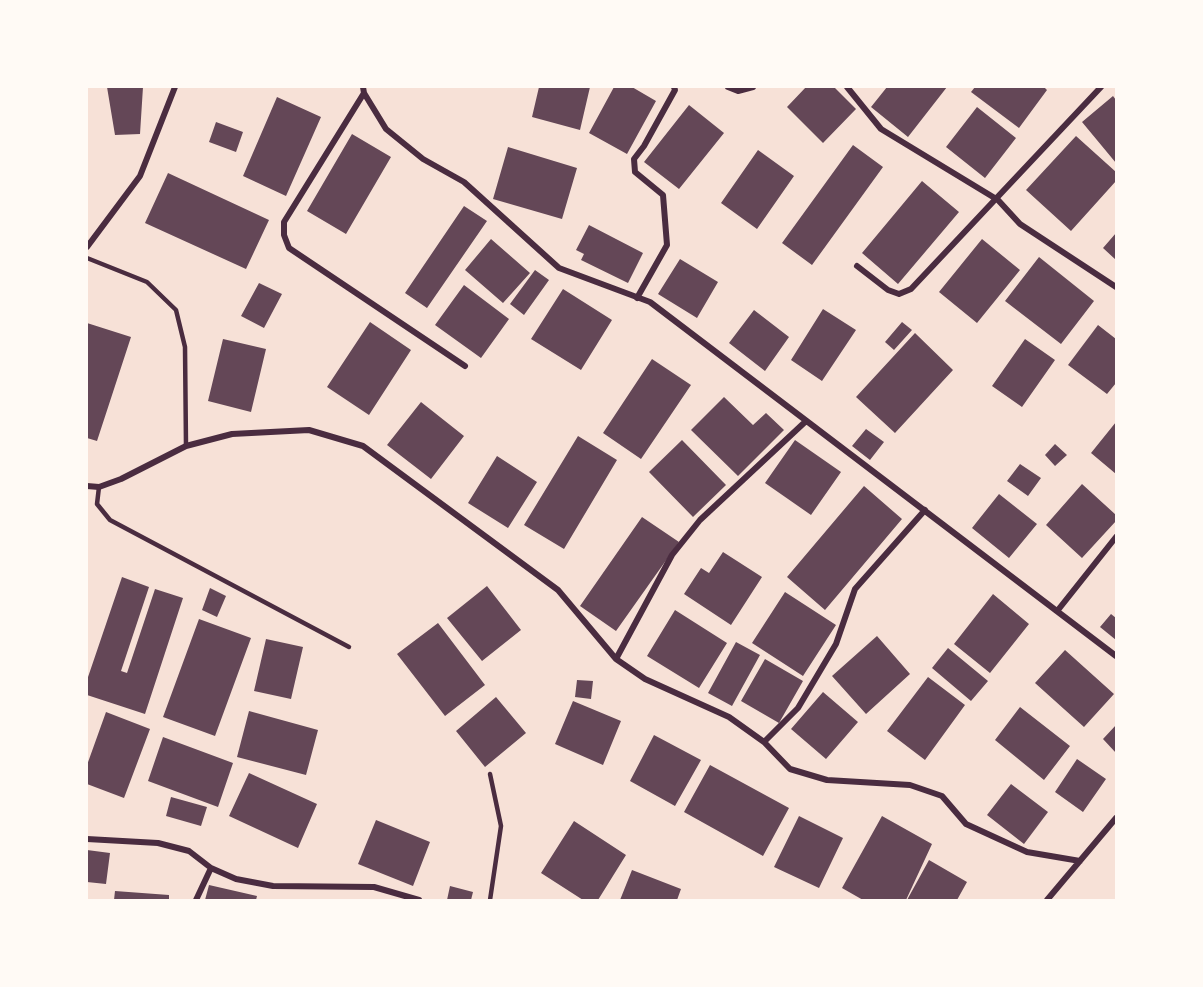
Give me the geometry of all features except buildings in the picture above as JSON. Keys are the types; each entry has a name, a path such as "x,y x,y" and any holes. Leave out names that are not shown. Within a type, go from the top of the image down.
{"street":[{"path":"87,247 140,176 175,87"},
{"path":"637,298 666,245 663,195 635,172 634,159 654,127 674,87"},
{"path":"728,87 738,91 753,87"},
{"path":"847,87 881,129 998,200 1020,224 1116,287"},
{"path":"857,266 888,290 899,294 911,289 998,200 1044,145 1101,87"},
{"path":"465,366 290,248 284,235 284,222 364,90 386,129 423,159 464,182 559,268 650,302 1116,656"},
{"path":"616,659 672,555 700,520 805,422"},
{"path":"87,486 99,487 121,479 186,446 232,434 309,430 363,446 558,590 616,659 645,679 729,717 764,742 790,769 827,780 910,785 942,796 966,824 1027,852 1080,861"},
{"path":"764,742 798,708 836,644 855,589 925,510"},
{"path":"1058,610 1116,537"},
{"path":"1047,900 1116,818"},
{"path":"87,839 158,843 189,851 211,868 236,879 273,886 374,887 419,900"},
{"path":"196,900 211,868"}],"lane":[{"path":"87,258 147,282 176,310 185,346 186,446"},
{"path":"99,487 97,504 110,519 349,647"},
{"path":"490,774 501,826 490,900"}]}
